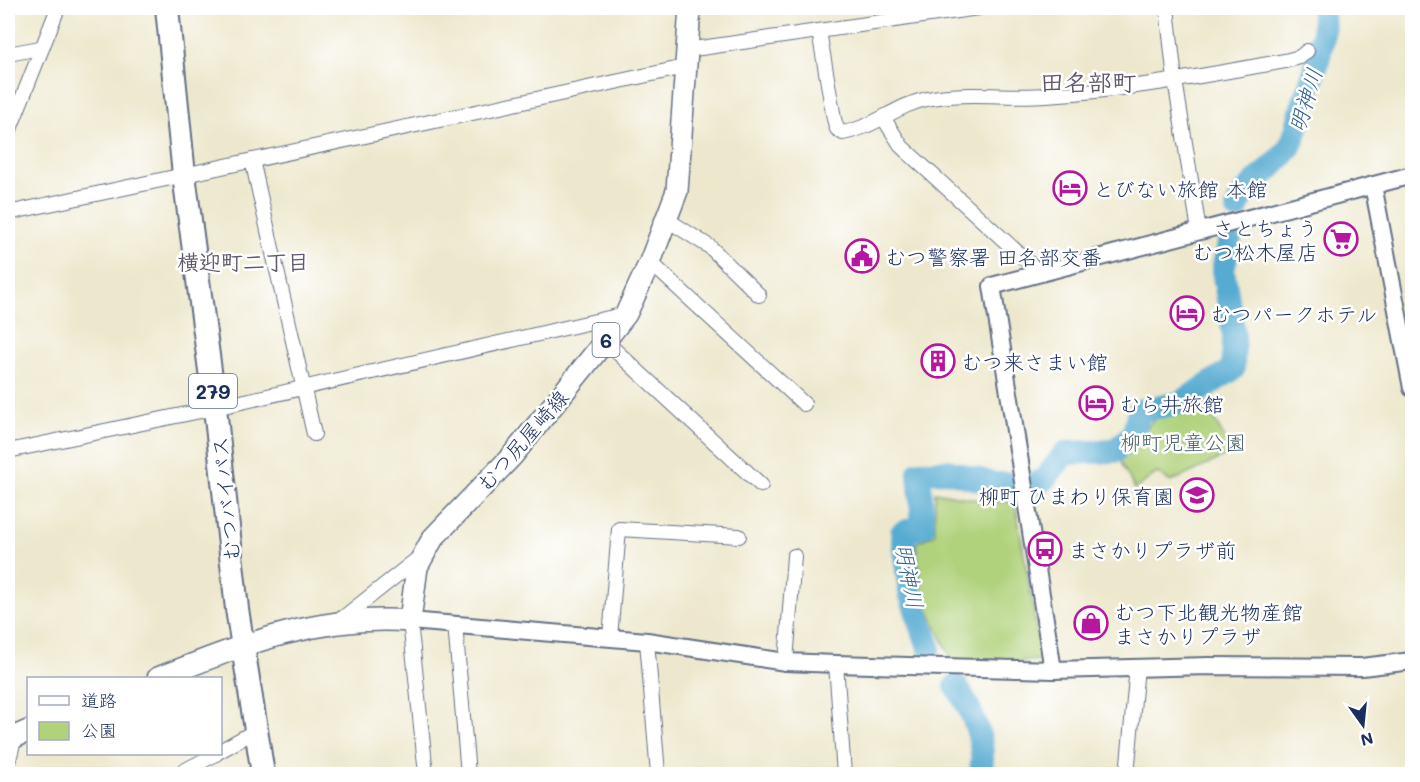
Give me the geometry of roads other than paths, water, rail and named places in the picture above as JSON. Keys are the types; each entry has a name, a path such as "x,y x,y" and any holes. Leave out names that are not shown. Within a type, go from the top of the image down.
{"highway":[{"name":"むつバイパス","path":"167,8 184,175 215,408 237,609 263,774"}],"main road":[{"name":"むつ尻屋崎線","path":"410,621 414,584 423,555 433,538 512,456 605,341 626,314 650,262 677,191 690,8"},
{"path":"161,677 244,644 339,621 410,621"}],"street":[{"path":"8,134 40,48 58,8"},
{"path":"8,213 252,160 686,59 819,31 978,8"},
{"path":"1167,8 1174,80 1199,231"},
{"path":"819,31 837,129 843,133 863,129 902,107 925,99 1047,95 1174,80 1286,61 1300,57 1307,51"},
{"path":"8,54 40,48"},
{"path":"884,119 902,147 1040,273"},
{"path":"252,160 315,434"},
{"path":"1053,670 992,286 1413,175"},
{"path":"1374,185 1413,388"},
{"path":"666,219 710,247 759,295"},
{"path":"650,262 804,404"},
{"path":"8,452 215,408 626,314"},
{"path":"605,341 761,485"},
{"path":"610,638 619,529 739,536"},
{"path":"339,621 423,555"},
{"path":"786,662 794,556"},
{"path":"426,774 410,621 647,641 786,662 836,664 1053,670 1362,667 1413,661"},
{"path":"455,624 468,774"},
{"path":"647,641 658,774"},
{"path":"836,664 844,774"},
{"path":"1127,774 1137,668"},
{"path":"222,750 257,730"},
{"path":"8,763 17,736"},
{"path":"178,774 212,755"}],"waterway":[{"name":"明神川","path":"1237,208 1246,192 1277,162 1292,142 1321,47 1324,21 1322,8"},
{"name":"明神川","path":"1036,483 1044,480 1065,453 1115,451 1134,433 1139,411 1180,403 1233,369 1234,335 1223,270 1231,234"},
{"name":"明神川","path":"929,647 910,593 902,533 923,526 919,472 948,471 994,484 1014,484"},
{"name":"明神川","path":"956,686 977,728 982,752 980,774"}],"place":[{"name":"とびない旅館 本館","path":"1070,188"},
{"name":"さとちょう むつ松木屋店","path":"1341,239"},
{"name":"むつ警察署 田名部交番","path":"862,256"},
{"name":"むつパークホテル","path":"1187,313"},
{"name":"むつ来さまい館","path":"938,361"},
{"name":"むら井旅館","path":"1096,403"},
{"name":"柳町 ひまわり保育園","path":"1197,495"},
{"name":"まさかりプラザ前","path":"1045,549"},
{"name":"むつ下北観光物産館 まさかりプラザ","path":"1091,623"}],"district":[{"name":"田名部町","path":"1088,81"},
{"name":"横迎町二丁目","path":"243,261"}],"park label":[{"name":"柳町児童公園","path":"1183,441"}]}
